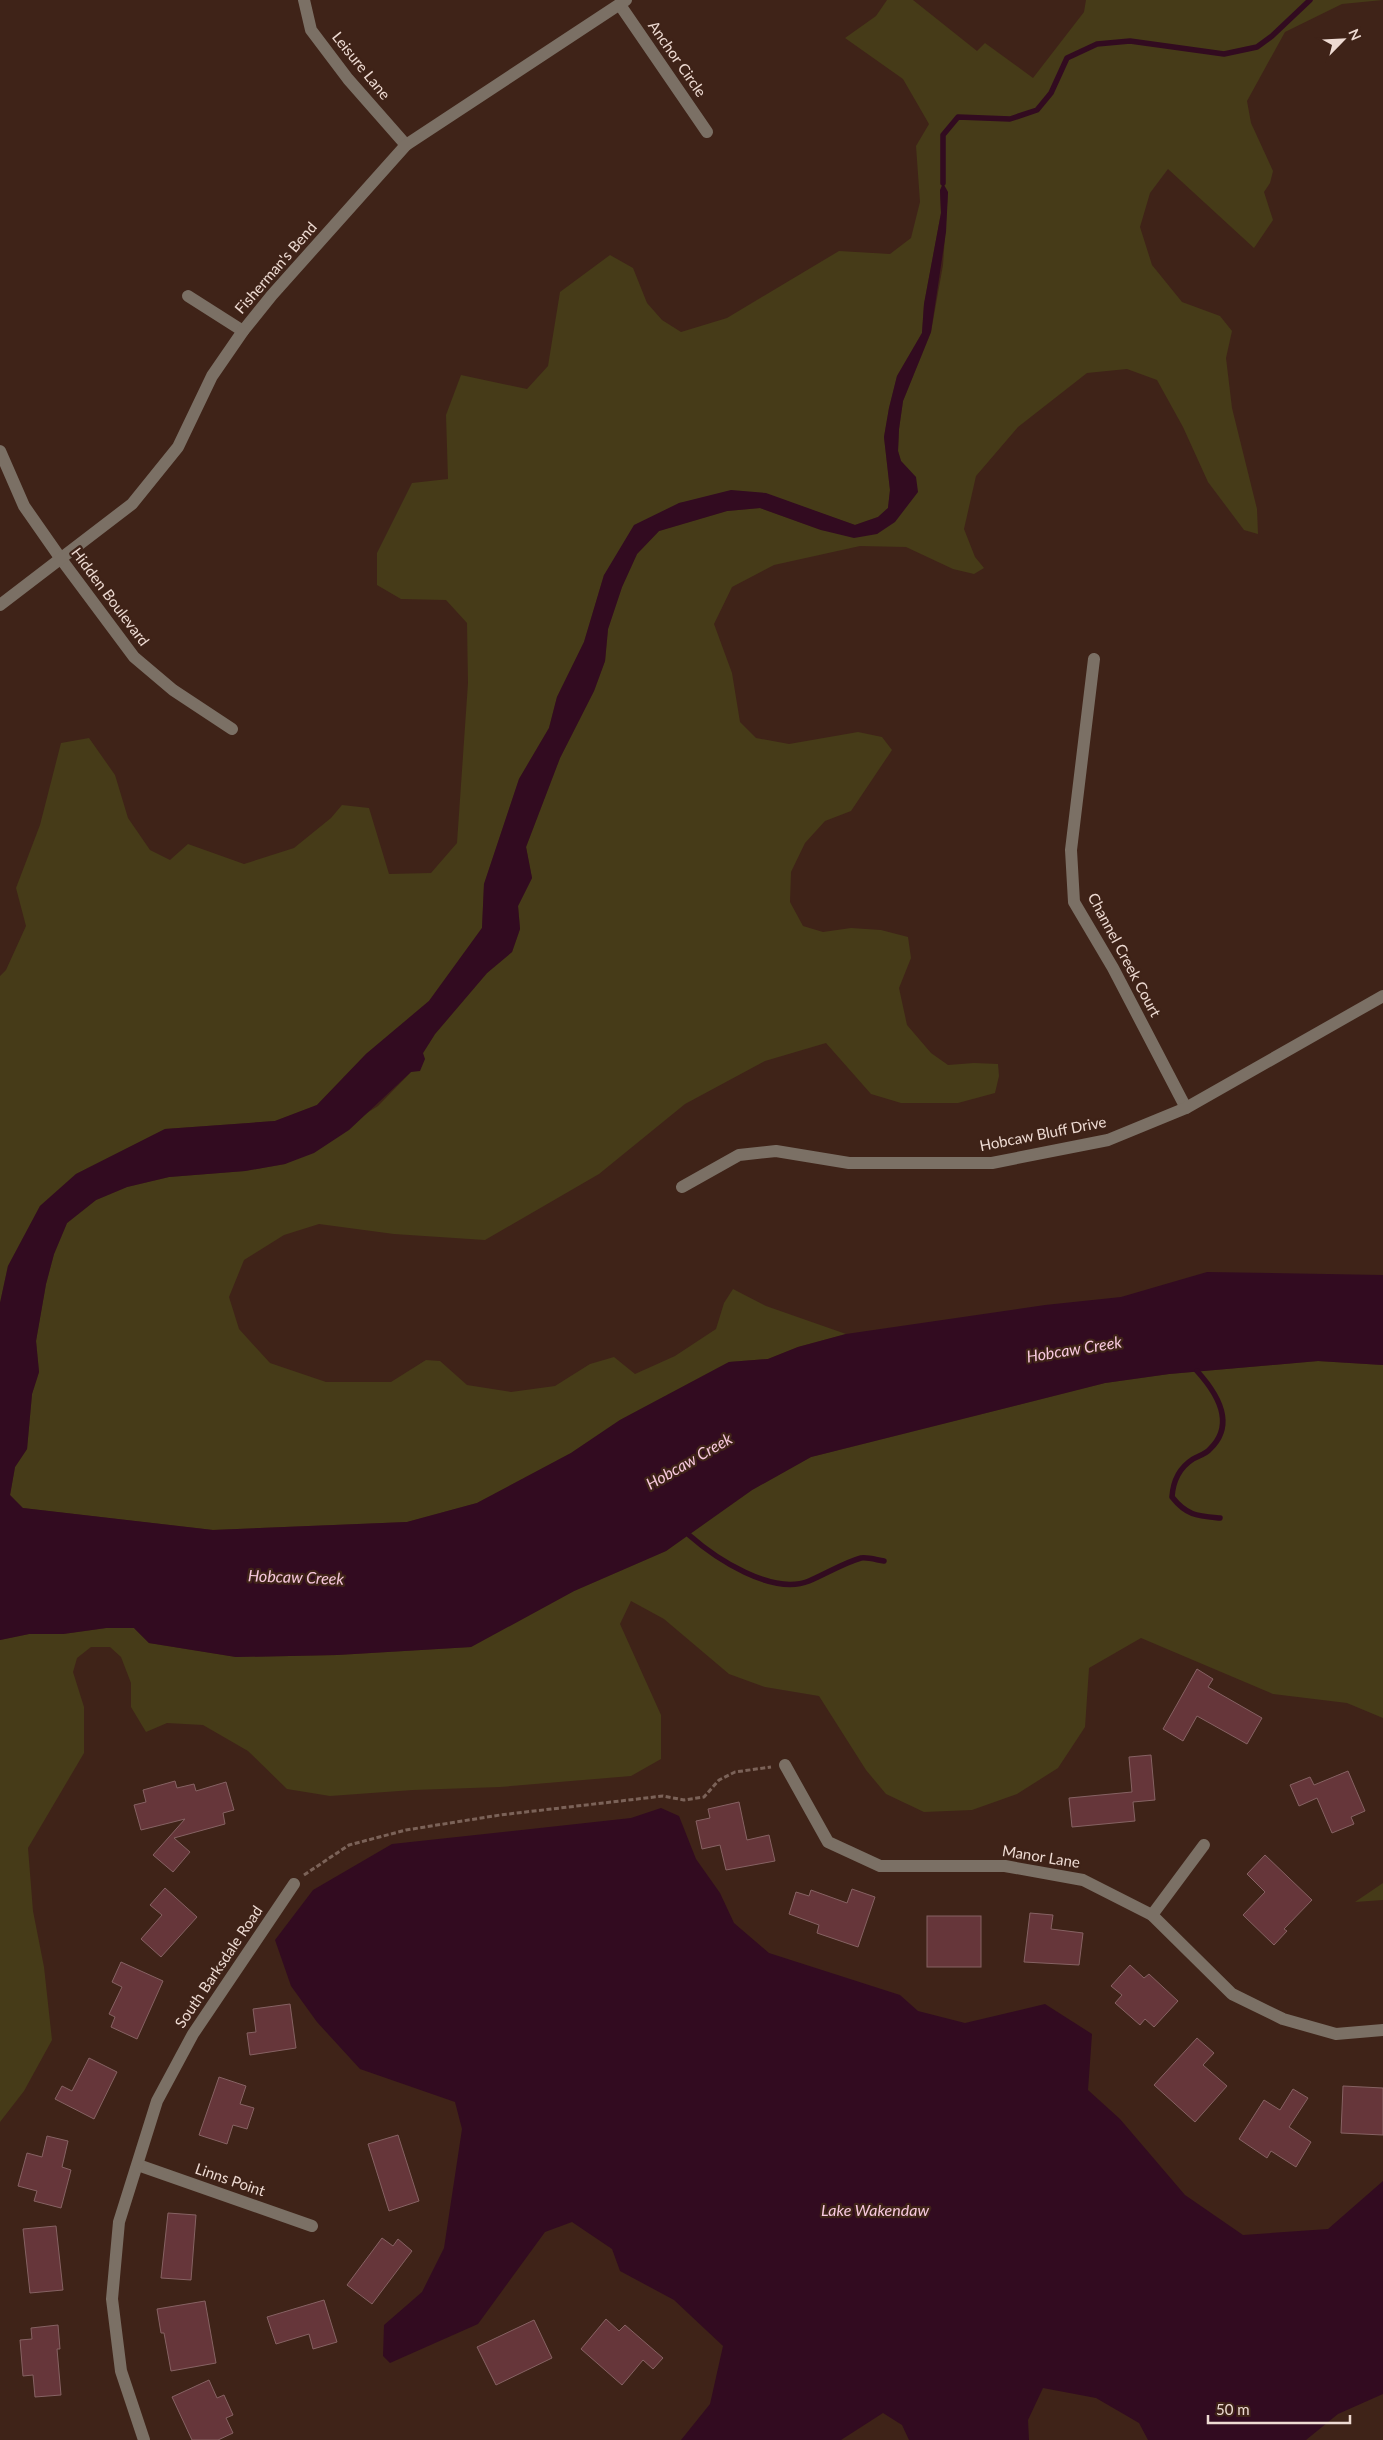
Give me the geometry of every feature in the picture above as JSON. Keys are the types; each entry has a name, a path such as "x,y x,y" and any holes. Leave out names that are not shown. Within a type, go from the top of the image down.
{"street":[{"name":"Leisure Lane","path":"304,0 311,30 348,79 406,145"},
{"name":"Fisherman's Bend","path":"0,606 132,504 178,447 212,376 243,331 272,295 406,145 623,3"},
{"name":"Anchor Circle","path":"623,3 707,132"},
{"path":"188,296 243,331"},
{"name":"Hidden Boulevard","path":"0,450 24,506 60,559 134,657 173,690 232,728"},
{"name":"Channel Creek Court","path":"1094,660 1071,850 1074,902 1113,968 1186,1108"},
{"name":"Hobcaw Bluff Drive","path":"682,1186 739,1155 776,1151 849,1162 992,1164 1108,1140 1186,1108 1383,996"},
{"name":"Manor Lane","path":"785,1765 828,1842 880,1866 1014,1867 1083,1880 1152,1915 1232,1994 1283,2019 1336,2034 1383,2030"},
{"path":"1152,1915 1204,1845"},
{"name":"South Barksdale Road","path":"144,2440 121,2371 112,2299 119,2222 157,2101 193,2034 294,1884"},
{"name":"Linns Point","path":"138,2165 312,2226"}],"path":[{"path":"294,1884 315,1866 349,1845 406,1830 500,1815 662,1796 684,1800 704,1797 719,1780 735,1772 785,1765"}],"shaded area":[{"path":"887,0 913,0 977,51 985,43 1033,78 1084,12 1086,0 1383,0 1342,4 1285,32 1247,101 1251,123 1273,171 1270,183 1264,192 1273,220 1254,248 1168,169 1150,193 1140,227 1152,265 1182,302 1220,316 1232,331 1226,358 1232,408 1257,509 1258,534 1244,530 1208,482 1183,427 1157,380 1127,369 1087,373 1018,427 976,476 964,529 975,557 984,568 974,574 953,569 906,547 860,546 774,565 732,587 714,624 732,673 740,722 756,738 789,744 858,732 882,737 892,750 851,811 825,821 805,843 791,872 790,902 803,926 823,932 851,928 881,930 908,937 911,958 899,988 907,1025 931,1053 948,1065 998,1064 999,1076 995,1093 958,1103 901,1103 871,1094 826,1043 765,1061 685,1104 599,1174 485,1240 394,1234 319,1224 284,1235 244,1260 229,1297 239,1329 270,1363 326,1382 391,1382 426,1360 440,1361 467,1385 511,1392 555,1386 590,1364 614,1357 635,1374 675,1356 716,1329 724,1303 733,1289 766,1306 846,1334 798,1347 768,1359 729,1362 620,1420 571,1453 477,1503 407,1522 213,1530 22,1508 10,1495 15,1467 27,1449 32,1394 39,1372 36,1341 46,1284 54,1254 67,1223 96,1200 127,1187 169,1177 245,1171 285,1164 378,1106 411,1072 435,1034 487,973 512,952 520,929 518,906 532,878 526,847 560,758 594,691 605,661 608,629 622,587 637,554 659,531 727,511 760,508 821,530 877,534 915,477 901,461 898,451 899,429 903,401 931,332 943,265 948,192 940,190 941,213 924,304 922,333 897,376 889,408 884,437 890,490 888,508 878,517 855,525 766,494 679,503 604,575 584,642 557,697 549,728 519,779 484,884 482,928 429,1001 366,1054 317,1105 275,1121 165,1129 76,1174 40,1206 8,1266 0,1303 0,976 6,970 26,926 16,888 40,825 61,743 89,738 115,775 128,818 150,850 170,860 188,844 244,864 294,848 331,818 342,805 369,808 389,874 431,873 457,843 468,683 467,623 446,600 401,599 377,585 377,553 412,483 448,479 446,415 461,375 527,389 548,366 560,292 610,255 633,268 647,303 662,320 681,332 727,318 839,251 890,254 911,238 920,202 916,146 929,124 903,79 845,38 876,16"},
{"path":"1318,1361 1383,1365 1383,1718 1347,1703 1273,1694 1141,1638 1089,1668 1085,1727 1058,1768 1017,1794 972,1810 924,1812 886,1794 866,1770 819,1696 765,1687 729,1674 664,1619 631,1601 620,1624 661,1715 661,1759 631,1776 500,1787 413,1790 330,1796 287,1789 248,1751 203,1725 167,1723 146,1732 131,1707 131,1683 121,1657 110,1647 91,1647 77,1658 73,1672 84,1707 84,1753 28,1848 33,1911 44,1967 52,2040 24,2091 0,2122 0,1640 29,1634 63,1634 106,1628 134,1628 149,1643 236,1657 337,1655 471,1647 574,1591 666,1551 752,1490 811,1457 1105,1383 1169,1374"},
{"path":"1383,1883 1383,1900 1355,1902"}],"water":[{"name":"Hobcaw Creek","path":"943,183 948,192 946,232 931,332 903,401 899,429 898,451 901,461 916,477 918,492 895,522 877,534 854,538 821,530 760,508 727,511 659,531 637,554 622,587 608,629 605,661 594,691 560,758 526,847 532,878 518,906 520,929 512,952 487,973 435,1034 423,1053 425,1059 420,1071 411,1072 349,1130 314,1153 285,1164 245,1171 169,1177 127,1187 96,1200 67,1223 54,1254 46,1284 36,1341 39,1372 32,1394 27,1449 15,1467 10,1495 23,1508 213,1530 407,1522 477,1503 571,1453 620,1420 729,1362 768,1359 798,1347 846,1334 1045,1305 1121,1297 1207,1272 1383,1275 1383,1365 1318,1361 1169,1374 1105,1383 811,1457 752,1490 666,1551 574,1591 471,1647 337,1655 236,1657 149,1643 134,1628 106,1628 63,1634 29,1634 0,1640 0,1303 8,1266 40,1206 76,1174 165,1129 275,1121 317,1105 366,1054 429,1001 482,928 484,884 519,779 549,728 557,697 584,642 604,575 634,525 679,503 731,490 766,493 855,525 878,517 888,508 890,490 884,437 897,376 922,333 924,304 941,213 940,190"},
{"name":"Lake Wakendaw","path":"661,1808 679,1816 696,1859 720,1893 734,1923 769,1953 900,1995 918,2011 965,2023 1045,2004 1092,2034 1088,2090 1120,2119 1185,2195 1243,2235 1328,2229 1383,2181 1383,2394 1338,2414 1306,2440 1148,2440 1139,2423 1096,2398 1043,2388 1028,2420 1029,2440 909,2440 902,2425 883,2413 841,2440 681,2440 710,2404 723,2346 674,2300 620,2271 612,2249 572,2222 545,2232 478,2324 390,2363 383,2356 384,2325 422,2292 444,2248 462,2129 455,2102 360,2069 317,2022 291,1986 275,1940 313,1890 392,1844 631,1818"}],"building":[{"path":"1197,1669 1213,1679 1208,1687 1262,1718 1247,1744 1197,1716 1183,1741 1163,1729"},
{"path":"1151,1755 1155,1800 1133,1802 1135,1821 1072,1827 1069,1798 1132,1792 1129,1757"},
{"path":"1348,1771 1365,1811 1351,1817 1354,1824 1332,1833 1317,1798 1299,1806 1290,1785 1310,1777 1314,1785"},
{"path":"175,1781 177,1788 194,1784 196,1791 226,1782 234,1810 223,1813 225,1824 174,1838 190,1852 173,1872 153,1855 185,1819 141,1830 134,1805 146,1802 143,1790"},
{"path":"739,1802 747,1840 769,1835 775,1861 726,1870 720,1845 702,1849 696,1821 710,1818 708,1809"},
{"path":"1265,1855 1312,1900 1284,1929 1287,1931 1274,1945 1243,1915 1265,1892 1247,1874"},
{"path":"165,1888 197,1917 161,1957 141,1939 162,1915 150,1905"},
{"path":"852,1889 875,1897 858,1947 817,1933 819,1925 789,1914 796,1892 809,1896 811,1890 847,1903"},
{"path":"1030,1913 1053,1915 1051,1929 1083,1933 1079,1965 1024,1962"},
{"path":"927,1916 981,1916 981,1967 927,1967"},
{"path":"121,1962 163,1981 137,2039 111,2027 115,2017 109,2014 122,1987 112,1982"},
{"path":"1130,1965 1144,1978 1149,1974 1178,2001 1154,2027 1145,2019 1140,2025 1115,2003 1122,1995 1111,1986"},
{"path":"290,2004 296,2048 250,2055 247,2033 256,2032 253,2009"},
{"path":"1197,2038 1214,2053 1203,2065 1227,2086 1195,2122 1154,2085"},
{"path":"89,2058 117,2072 94,2119 55,2099 62,2086 72,2091"},
{"path":"219,2077 246,2086 240,2104 254,2108 247,2129 233,2125 227,2144 199,2135"},
{"path":"1343,2086 1383,2088 1383,2135 1341,2133"},
{"path":"1293,2089 1308,2098 1289,2127 1311,2142 1296,2167 1271,2151 1267,2158 1239,2139 1264,2100 1280,2110"},
{"path":"398,2135 419,2201 389,2211 368,2144"},
{"path":"47,2136 68,2141 62,2167 71,2170 61,2208 34,2201 37,2191 18,2186 27,2153 42,2157"},
{"path":"168,2213 196,2215 191,2280 161,2278"},
{"path":"56,2226 63,2290 30,2293 23,2229"},
{"path":"382,2238 393,2246 398,2239 412,2251 372,2304 347,2285"},
{"path":"324,2300 337,2342 313,2349 309,2334 276,2344 267,2317"},
{"path":"205,2301 216,2363 171,2371 164,2333 161,2333 157,2309"},
{"path":"606,2319 619,2331 625,2325 663,2358 653,2369 643,2360 622,2385 581,2349"},
{"path":"534,2320 552,2358 496,2385 477,2347"},
{"path":"58,2325 60,2349 57,2349 61,2395 35,2397 33,2375 23,2376 20,2340 32,2339 31,2328"},
{"path":"209,2380 217,2398 224,2395 233,2415 226,2418 233,2433 218,2440 192,2440 172,2397"}],"waterway":[{"path":"943,183 943,135 958,117 1010,119 1037,110 1051,93 1067,58 1097,44 1130,41 1224,54 1257,47 1272,36 1310,0"},
{"path":"1197,1371 1217,1399 1223,1419 1222,1429 1218,1439 1208,1451 1193,1459 1180,1471 1175,1480 1172,1497 1183,1508 1193,1514 1220,1518"},
{"path":"689,1535 729,1564 762,1579 778,1583 794,1584 809,1581 861,1558 884,1561"}]}
